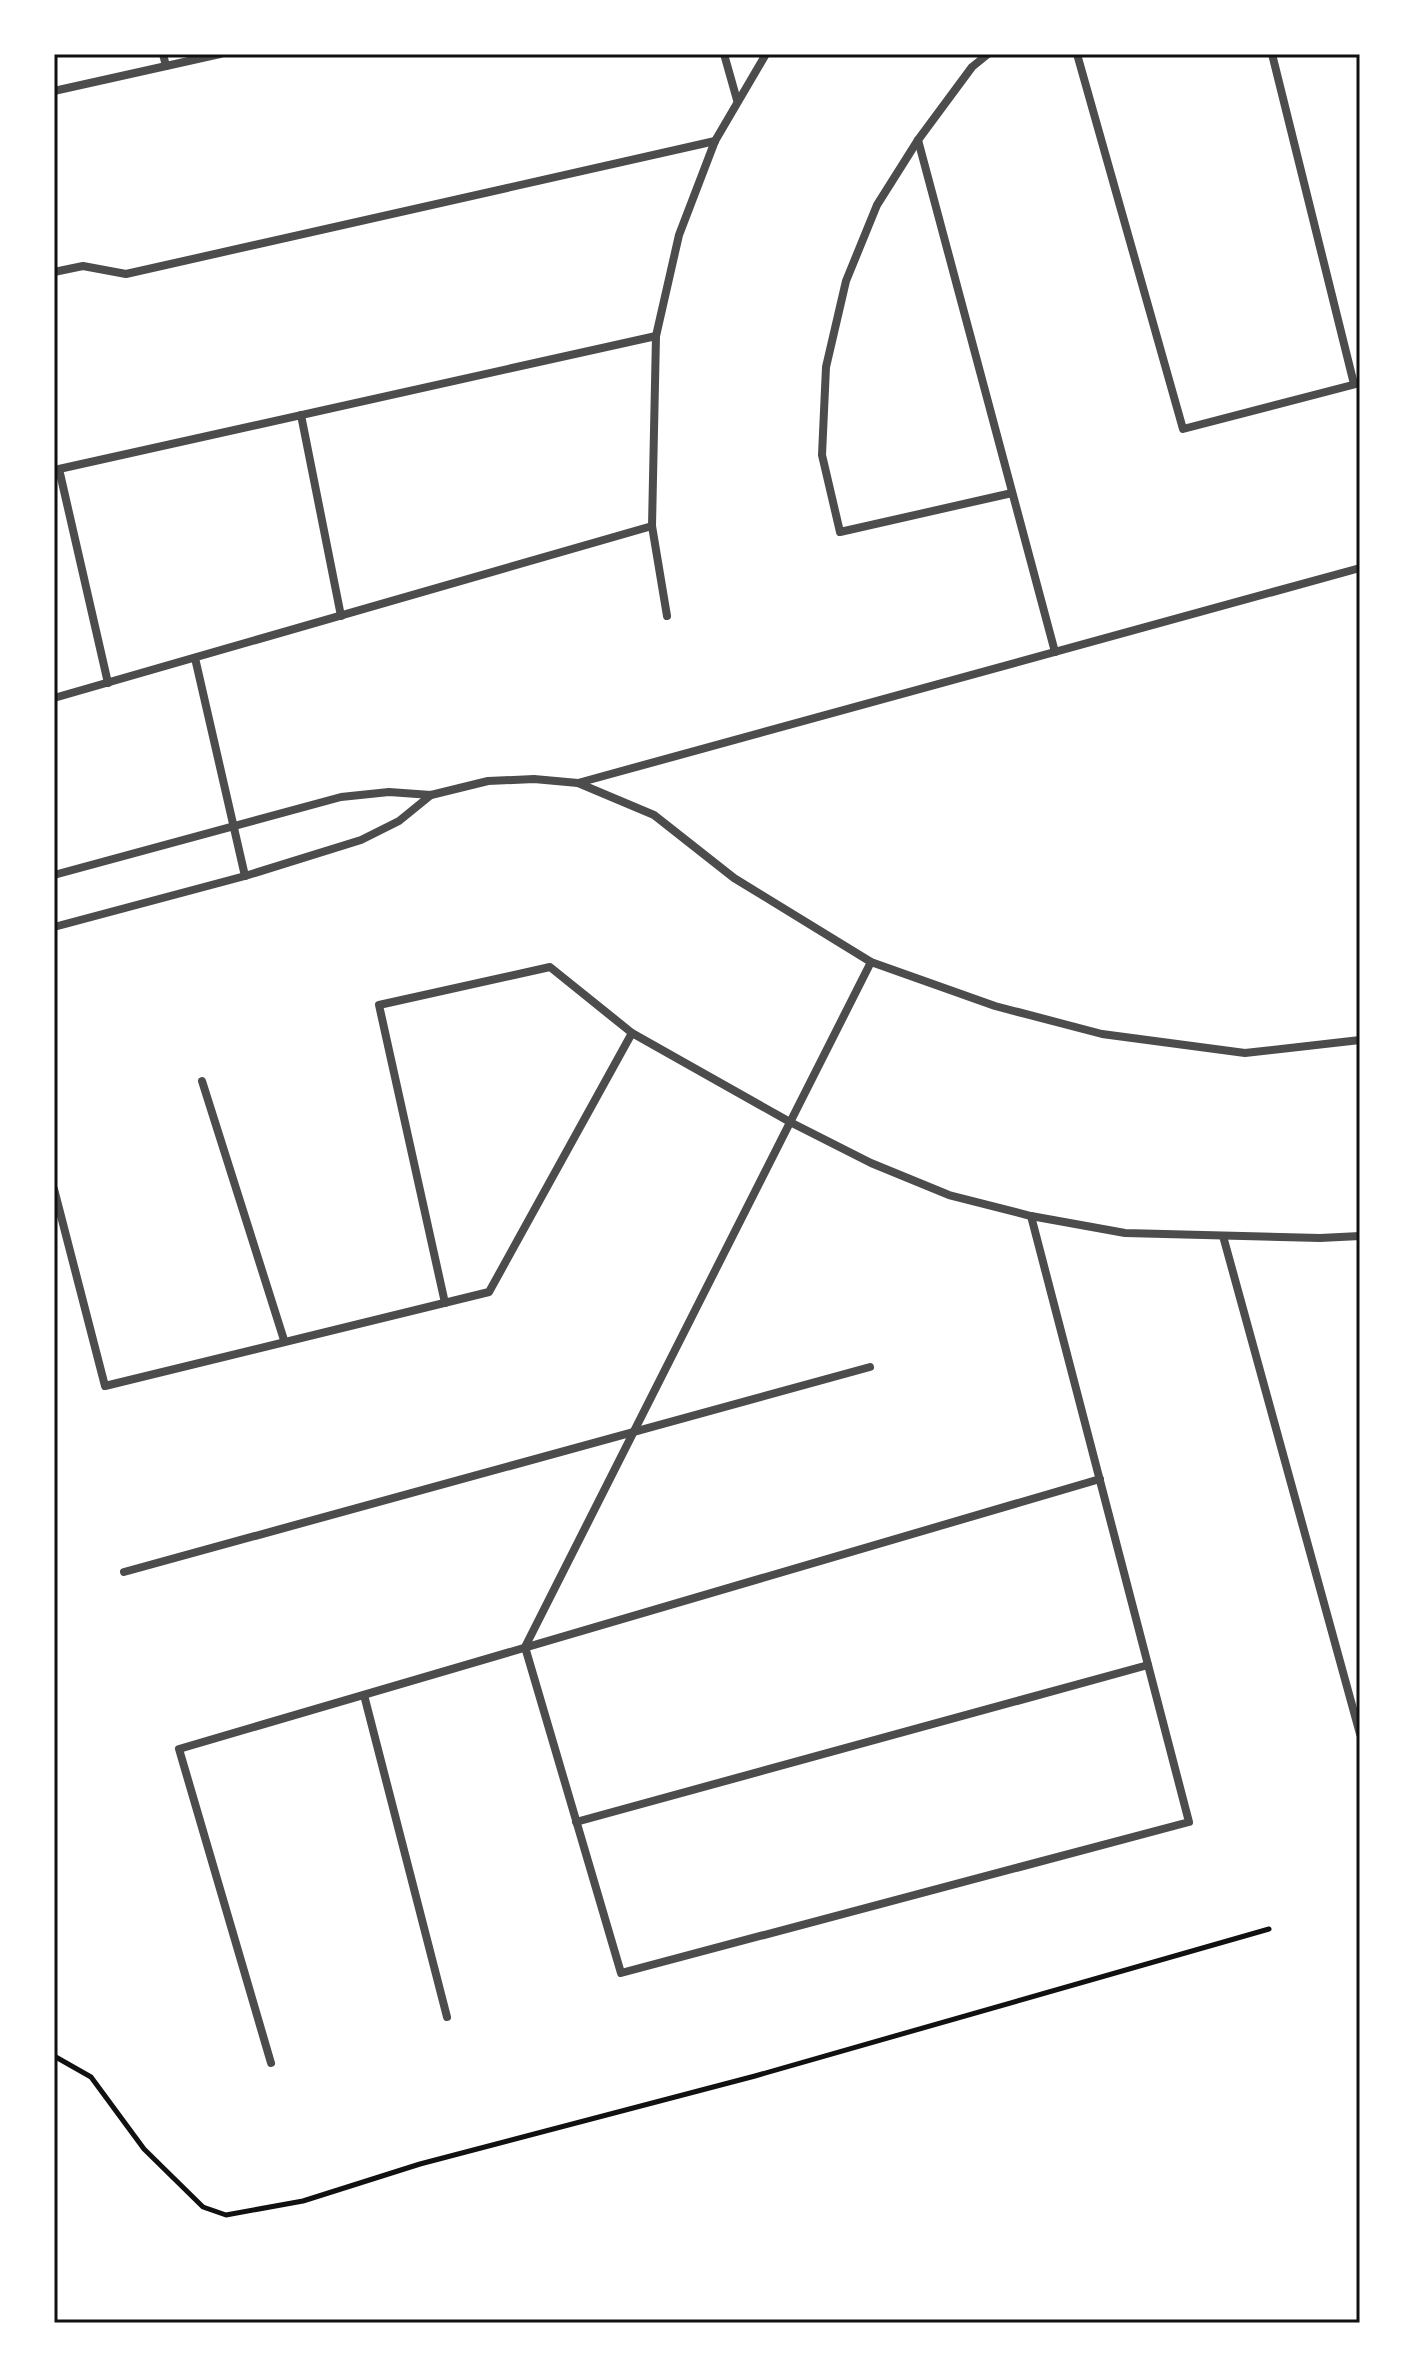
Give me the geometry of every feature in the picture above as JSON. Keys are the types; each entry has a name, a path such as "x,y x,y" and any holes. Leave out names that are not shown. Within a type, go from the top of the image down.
{"street":[{"path":"163,54 166,66"},
{"path":"54,91 220,54"},
{"path":"724,54 737,100"},
{"path":"667,616 652,526 656,336 679,235 715,141 766,54"},
{"path":"988,54 972,67 918,140 871,218 846,281 826,367 822,455 840,532 1012,493"},
{"path":"1077,54 1183,429 1357,384 1272,54"},
{"path":"918,140 1055,652"},
{"path":"54,272 83,266 126,274 715,141"},
{"path":"108,683 59,469 656,336"},
{"path":"301,415 341,616"},
{"path":"54,698 652,526"},
{"path":"578,783 1360,568"},
{"path":"195,658 245,876"},
{"path":"54,875 341,797 389,792 431,795 488,781 534,779 578,783 654,815 734,878 871,962 995,1006 1102,1034 1245,1053 1360,1040"},
{"path":"54,927 245,876 361,840 399,821 431,795"},
{"path":"871,962 525,1647 621,1973 1189,1822 1031,1216"},
{"path":"445,1303 379,1005 550,967 632,1033 790,1122 871,1163 949,1195 1031,1216 1125,1233 1320,1238 1360,1236"},
{"path":"54,1189 105,1386 489,1292 632,1033"},
{"path":"202,1081 284,1340"},
{"path":"1223,1236 1360,1734"},
{"path":"124,1572 870,1367"},
{"path":"271,2063 179,1749 1100,1479"},
{"path":"576,1822 1148,1665"},
{"path":"364,1695 447,2017"}],"path":[{"path":"54,2056 91,2077 144,2149 203,2207 226,2215 303,2201 420,2164 755,2076 1269,1929"}]}
